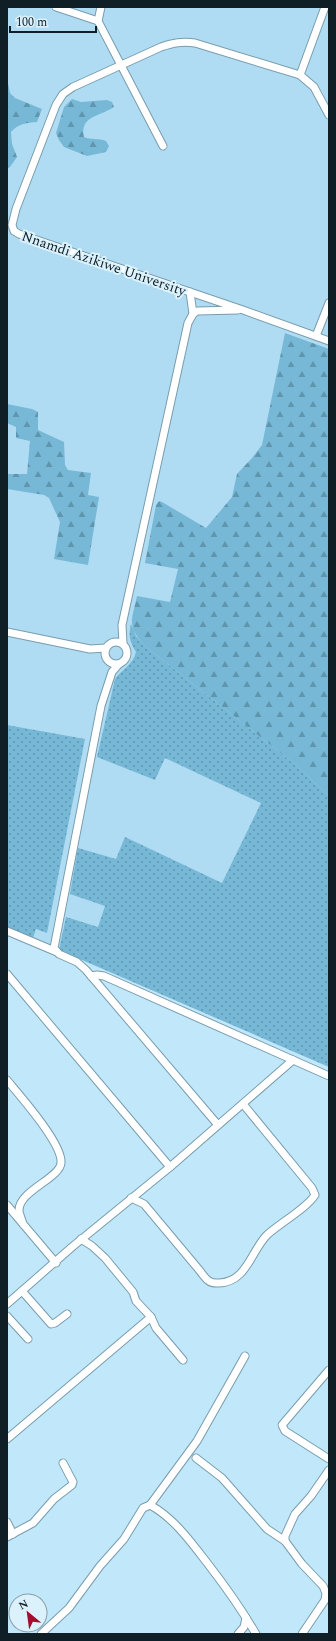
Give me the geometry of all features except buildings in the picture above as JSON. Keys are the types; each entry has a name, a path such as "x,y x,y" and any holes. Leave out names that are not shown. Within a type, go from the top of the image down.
{"street":[{"path":"56,7 98,21"},
{"path":"102,7 98,21 163,146"},
{"path":"300,75 325,7"},
{"name":"Nnamdi Azikiwe University","path":"329,115 314,87 300,75 195,43 184,41 174,42 73,87 63,94 56,105 16,209 12,225 14,231 19,234 243,310 329,341"},
{"path":"190,292 193,314"},
{"path":"316,336 329,303"},
{"path":"7,632 90,649 106,648 114,642 122,625 188,322 197,311 243,310"},
{"path":"57,952 54,945 101,706 112,672 119,664 123,662 128,653 124,644 122,625"},
{"path":"114,642 124,644"},
{"path":"106,648 105,653 112,672"},
{"path":"90,649 114,664 119,664"},
{"path":"7,931 77,962 91,976 106,996 133,1024 218,1125"},
{"path":"7,974 170,1167"},
{"path":"91,976 104,976 329,1076"},
{"path":"8,1301 56,1263 81,1240 170,1167 293,1060"},
{"path":"7,1080 23,1098 55,1143 62,1162 55,1173 22,1201 19,1209 23,1224"},
{"path":"131,1198 144,1204 207,1281 224,1283 241,1274 266,1236 315,1195 312,1188 243,1104"},
{"path":"7,1205 56,1263"},
{"path":"81,1240 92,1246 105,1258 133,1292 136,1301 151,1317 156,1328 183,1360"},
{"path":"22,1291 51,1324 55,1323 67,1314"},
{"path":"7,1316 28,1339"},
{"path":"7,1439 151,1317"},
{"path":"41,1634 69,1608 100,1566 124,1539 143,1508 150,1505 197,1441 245,1356"},
{"path":"329,1370 282,1425 285,1431 329,1459"},
{"path":"196,1458 222,1478 267,1528 285,1541 302,1564 323,1586 326,1592 325,1600 302,1634"},
{"path":"7,1522 10,1536 33,1523 54,1499 72,1485 73,1482 63,1462"},
{"path":"285,1541 285,1536 295,1514 311,1496 329,1470"},
{"path":"150,1505 158,1510 184,1533 235,1601 256,1633"},
{"path":"246,1618 240,1633 256,1633"}],"shaded area":[{"path":"7,7 329,7 329,1067 7,927"}],"green space":[{"path":"7,78 10,93 15,98 42,109 37,122 20,125 11,132 12,144 17,157 7,169"},
{"path":"72,99 81,102 107,100 112,102 114,107 92,118 85,125 83,130 84,137 106,141 109,146 106,152 87,156 64,147 59,140 56,133 64,107"},
{"path":"285,333 329,349 329,796 296,765 145,646 135,633 132,622 137,596 170,602 178,569 145,563 156,505 159,501 162,502 206,528 232,497 237,474 262,445"},
{"path":"7,404 32,409 38,412 38,430 64,442 65,465 68,470 91,473 88,495 99,497 88,565 54,559 60,522 49,498 44,495 7,489 7,474 27,474 30,441 16,438 16,427 7,423"},
{"path":"131,624 136,636 145,646 296,765 329,796 329,1067 59,950 66,917 98,927 105,906 70,894 78,848 116,859 125,837 222,883 261,803 165,758 155,780 97,757 115,679 130,664 135,656 136,652 130,639"},
{"path":"7,725 85,739 47,933 36,929 33,938 7,927"}]}
